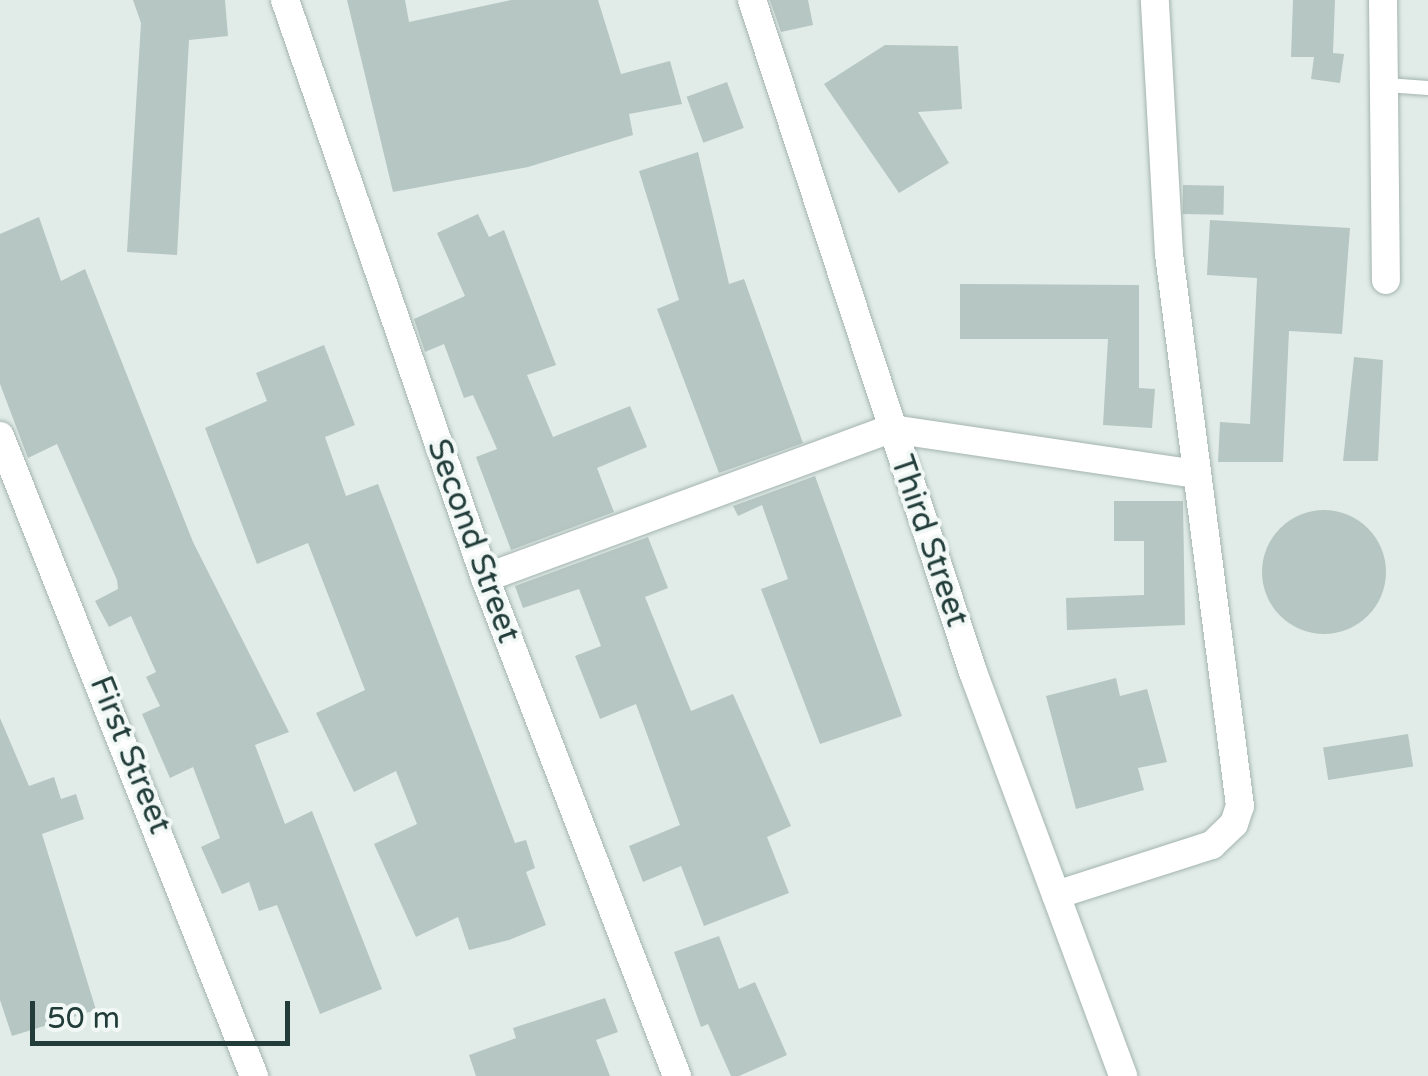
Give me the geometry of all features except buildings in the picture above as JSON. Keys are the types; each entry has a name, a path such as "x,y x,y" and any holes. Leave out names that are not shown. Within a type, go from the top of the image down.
{"street":[{"name":"Second Street","path":"285,0 485,578 677,1076"},
{"name":"Third Street","path":"752,0 891,429 1123,1076"},
{"path":"1056,894 1212,844 1234,824 1239,786 1169,254 1154,0"},
{"path":"1383,0 1386,280"},
{"path":"485,578 891,429 1197,474"},
{"name":"First Street","path":"0,436 254,1076"}],"lane":[{"path":"1386,85 1428,88"}]}
